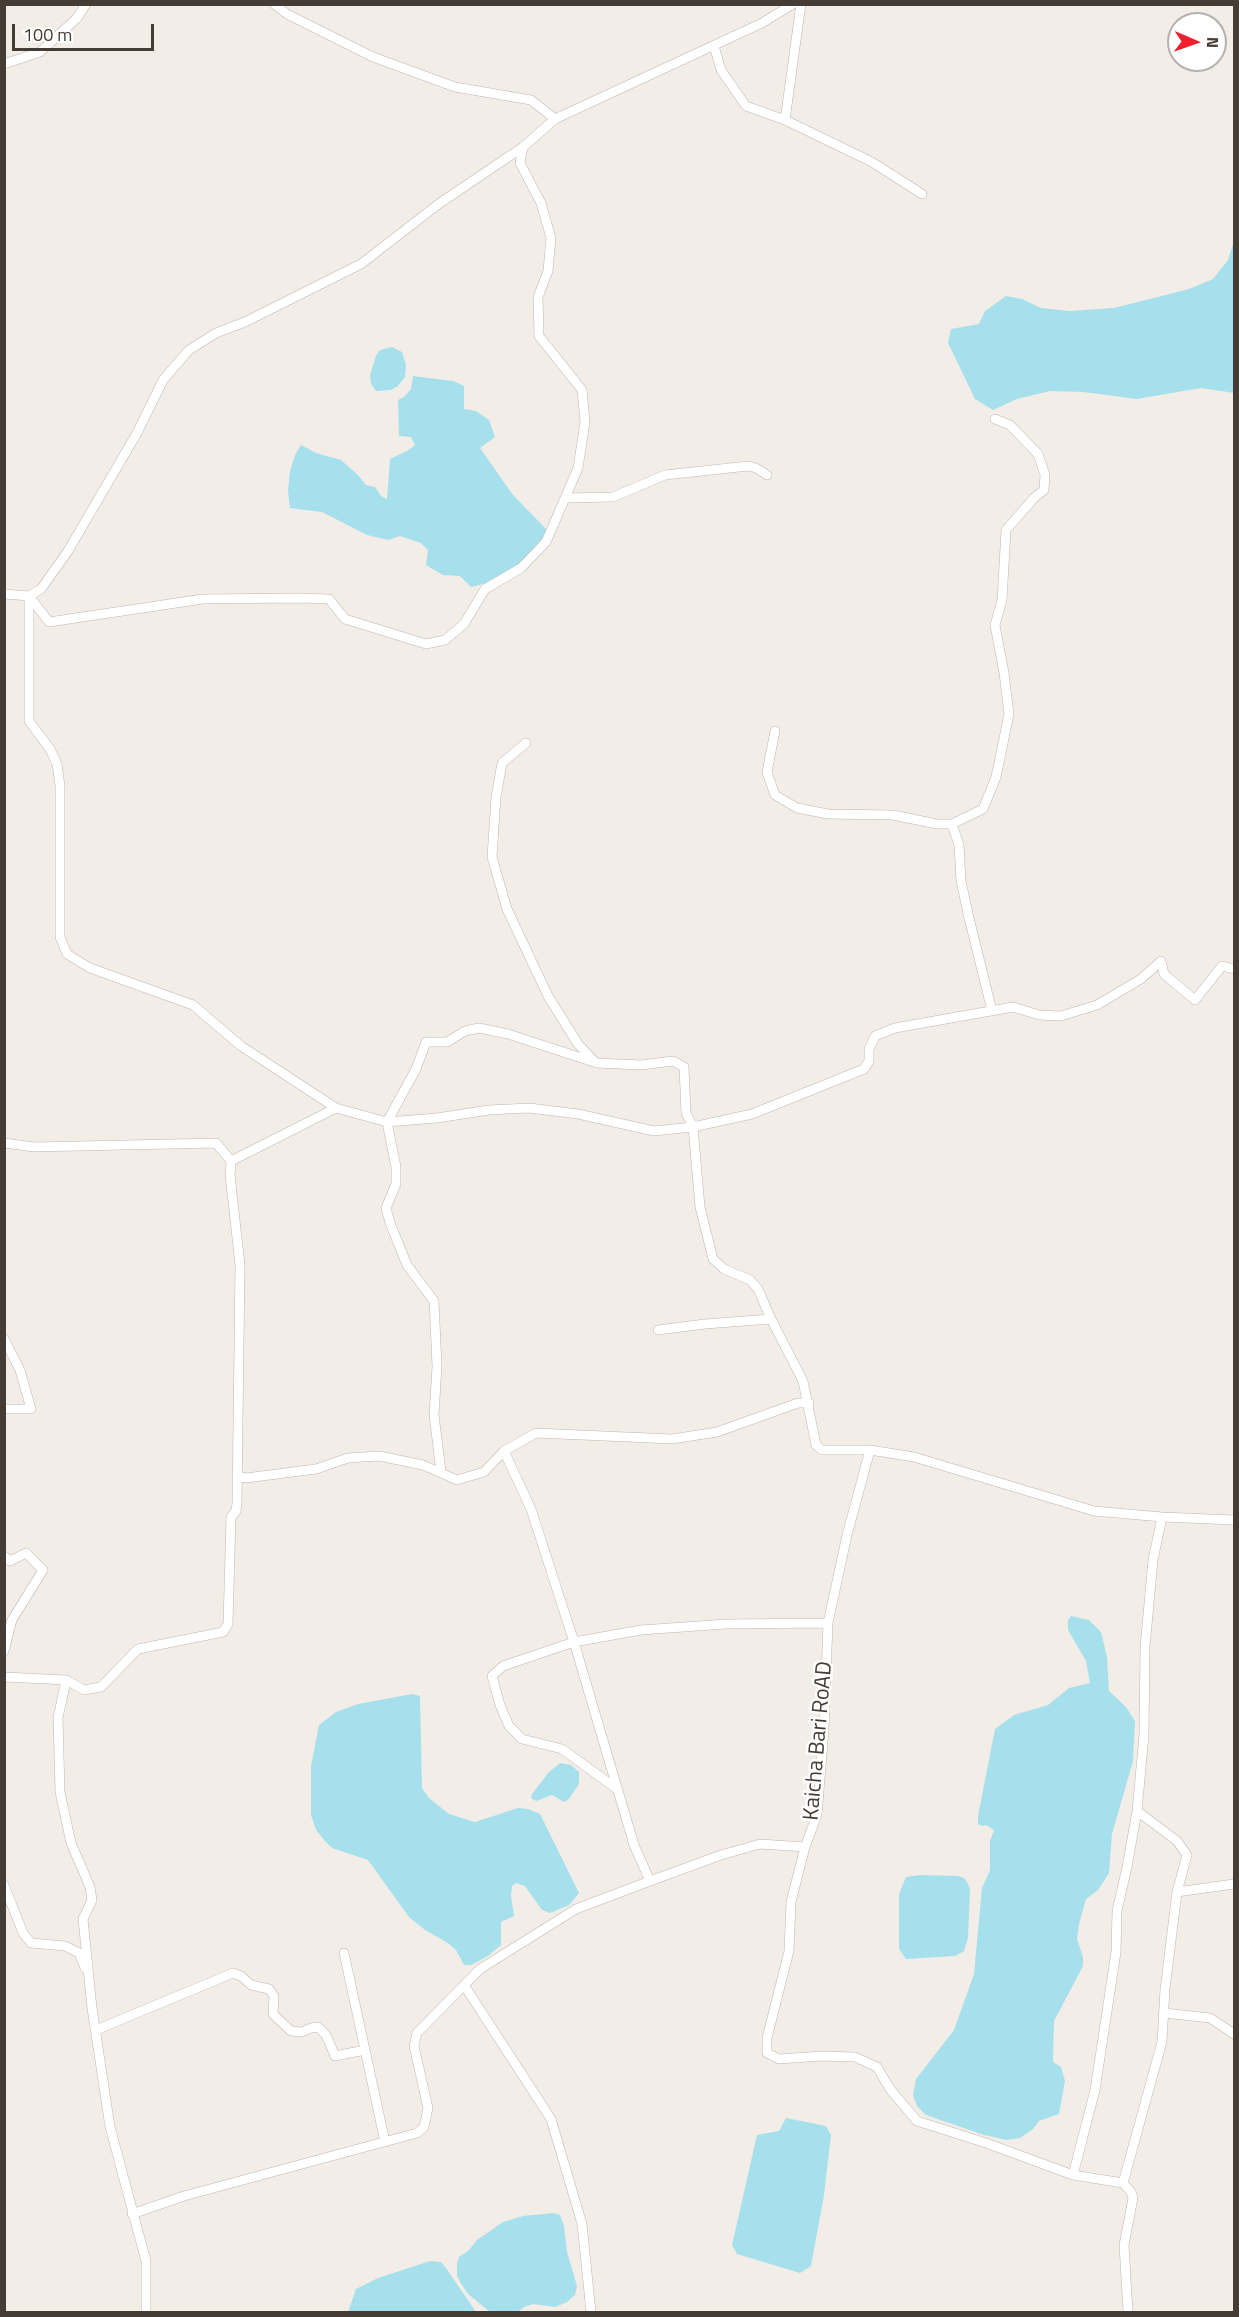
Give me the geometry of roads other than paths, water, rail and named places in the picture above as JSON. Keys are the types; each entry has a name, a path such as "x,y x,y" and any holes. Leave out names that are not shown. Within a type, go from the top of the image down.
{"street":[{"path":"4,64 40,52 78,18 86,4"},
{"path":"274,4 287,14 373,57 454,87 531,100 555,119"},
{"path":"4,594 29,596 41,589 69,551 137,433 163,380 189,350 216,333 245,322 361,264 440,202 523,147 555,119 762,23 793,4"},
{"path":"785,120 801,4"},
{"path":"714,46 721,70 746,106 785,120 872,162 921,194"},
{"path":"29,596 49,622 203,599 329,599 345,619 426,644 445,640 464,624 485,589 521,568 546,542 567,498 578,468 585,422 582,390 539,336 538,297 548,271 551,238 541,203 519,163 523,147"},
{"path":"775,731 767,772 775,795 797,808 828,814 893,815 937,824 952,824 983,809 996,777 1009,714 995,625 1002,600 1006,531 1034,498 1044,490 1045,475 1038,454 1010,425 995,419"},
{"path":"567,498 613,497 666,475 689,472 748,466 767,475"},
{"path":"29,596 29,721 50,749 57,764 60,786 60,937 67,954 90,968 193,1005 241,1046 336,1107 387,1122 437,1118 489,1110 529,1108 578,1114 654,1131 693,1127 752,1114 864,1069 869,1061 869,1049 875,1036 895,1028 1013,1007 1038,1015 1060,1016 1097,1005 1141,979 1161,961 1164,974 1195,1000 1222,966 1234,969"},
{"path":"526,743 502,763 496,797 492,857 507,909 548,996 578,1044 596,1063"},
{"path":"952,824 959,845 961,881 992,1011"},
{"path":"441,1472 434,1415 437,1366 434,1301 407,1265 386,1208 396,1184 396,1167 387,1122 416,1069 426,1042 447,1042 465,1031 479,1028 508,1034 596,1063 641,1065 673,1061 684,1067 686,1113 693,1127 700,1207 713,1259 724,1269 750,1280 758,1289 803,1381 809,1403 813,1436 816,1445 822,1450 870,1450 914,1457 1094,1511 1234,1521"},
{"path":"231,1161 336,1107"},
{"path":"4,1143 46,1147 216,1143 231,1161 230,1175 240,1265 237,1503 236,1511 231,1517 228,1624 223,1632 138,1649 101,1687 84,1690 66,1680 4,1677"},
{"path":"658,1330 771,1319"},
{"path":"4,1339 20,1370 31,1409 4,1409"},
{"path":"237,1476 246,1479 316,1470 348,1458 379,1456 441,1472 457,1480 484,1472 504,1451 536,1433 672,1439 717,1432 798,1402 809,1403"},
{"name":"Kaicha Bari RoAD","path":"870,1450 847,1535 828,1623 824,1731 817,1815 791,1902 789,1951 767,2038 767,2053 778,2059 822,2056 855,2057 877,2067 890,2088 917,2121 986,2143 1072,2175 1123,2182"},
{"path":"504,1451 531,1509 574,1642 634,1845 650,1881"},
{"path":"1072,2175 1095,2090 1116,1952 1117,1911 1137,1811 1144,1735 1146,1636 1153,1560 1162,1517"},
{"path":"4,1556 10,1561 26,1553 43,1570 12,1620 4,1651"},
{"path":"617,1789 562,1749 522,1739 509,1726 492,1676 503,1666 574,1642 641,1630 726,1624 828,1623"},
{"path":"66,1680 58,1718 58,1774 71,1843 90,1887 92,1900 83,1919 88,1974 110,2127 146,2261 146,2313"},
{"path":"1128,2313 1124,2245 1133,2198 1123,2182 1162,2043 1177,1892 1186,1855 1177,1842 1137,1811"},
{"path":"132,2214 184,2196 417,2133 424,2127 428,2108 414,2046 417,2033 480,1969 576,1909 650,1881 721,1855 760,1844 806,1847"},
{"path":"1177,1892 1234,1884"},
{"path":"4,1885 23,1933 31,1943 65,1946 79,1953 88,1974"},
{"path":"344,1953 385,2142"},
{"path":"96,2030 233,1973 241,1976 251,1985 269,1989 274,1996 273,2013 291,2031 302,2032 318,2027 326,2035 335,2055 365,2050"},
{"path":"464,1985 550,2119 582,2224 591,2313"},
{"path":"1164,2013 1210,2018 1234,2034"}],"water":[{"path":"1234,241 1234,393 1201,388 1137,399 1083,392 1050,391 1017,399 993,410 975,399 948,343 951,329 979,324 985,311 1006,296 1022,299 1041,308 1069,311 1114,308 1189,289 1213,279 1228,260"},
{"path":"392,347 402,352 406,365 405,377 398,386 391,390 376,391 371,384 370,375 376,356 380,350"},
{"path":"413,376 453,381 464,386 464,409 476,411 489,420 495,437 480,448 513,495 546,529 545,535 529,554 518,564 487,583 471,587 460,576 443,575 426,565 428,550 421,543 400,536 388,540 367,535 322,512 290,508 288,491 290,471 301,445 316,453 341,460 366,485 375,487 381,496 387,499 390,459 415,445 411,437 399,436 398,400 411,389"},
{"path":"1071,1616 1089,1620 1101,1632 1107,1657 1109,1691 1126,1707 1135,1721 1133,1761 1112,1834 1109,1873 1098,1890 1086,1899 1079,1924 1077,1939 1083,1957 1083,1966 1054,2021 1053,2062 1061,2067 1065,2081 1059,2114 1039,2121 1033,2129 1020,2138 1007,2140 984,2135 926,2115 917,2106 913,2095 916,2079 954,2030 974,1974 982,1888 990,1870 990,1841 994,1830 986,1825 978,1824 978,1816 995,1729 1014,1715 1048,1705 1069,1688 1090,1683 1086,1661 1068,1630 1068,1620"},
{"path":"412,1694 420,1696 422,1788 429,1798 449,1814 475,1822 518,1808 540,1814 579,1893 569,1905 550,1913 542,1910 525,1886 516,1883 512,1886 511,1896 514,1916 501,1922 501,1945 488,1956 471,1965 464,1965 456,1950 448,1943 425,1930 409,1917 368,1860 332,1848 316,1830 311,1815 311,1766 319,1725 336,1712 358,1704"},
{"path":"560,1763 571,1765 579,1772 579,1784 569,1799 564,1802 552,1795 536,1801 531,1798 549,1772"},
{"path":"958,1876 967,1882 970,1889 968,1938 964,1951 955,1956 906,1959 899,1949 899,1894 906,1877"},
{"path":"786,2118 826,2126 831,2135 824,2195 811,2266 800,2273 737,2254 732,2245 757,2135 779,2131"},
{"path":"554,2213 560,2215 564,2226 567,2252 577,2286 575,2295 567,2302 555,2307 533,2304 518,2312 490,2312 468,2294 457,2275 457,2263 459,2257 477,2240 503,2222 523,2216"},
{"path":"430,2261 441,2262 476,2312 348,2312 356,2289 378,2278"}]}
